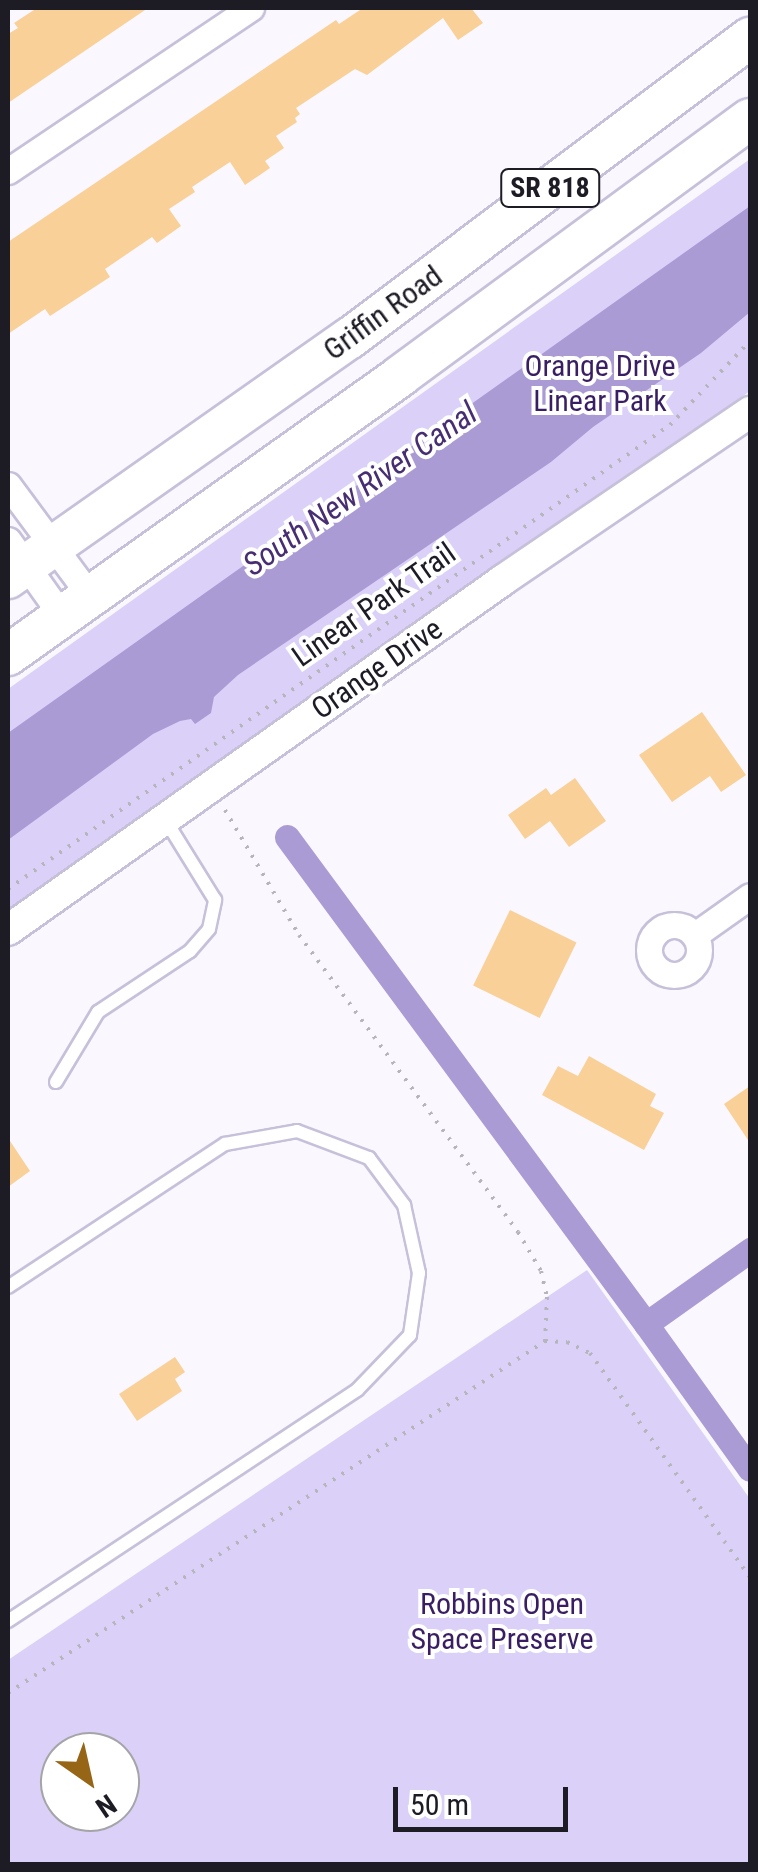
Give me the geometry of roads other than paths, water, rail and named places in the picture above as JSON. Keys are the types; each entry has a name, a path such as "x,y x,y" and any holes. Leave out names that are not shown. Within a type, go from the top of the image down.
{"main road":[{"name":"Griffin Road","path":"24,557 350,338 750,38"},
{"name":"Griffin Road","path":"8,655 750,119"}],"street":[{"path":"8,171 251,8"},
{"name":"Orange Drive","path":"8,930 503,580 750,412"},
{"path":"8,484 24,557 76,606"},
{"path":"694,935 750,896"}],"lane":[{"path":"56,1082 98,1012 190,951 209,929 215,900 164,819"},
{"path":"8,1288 225,1144 297,1132 369,1158 404,1206 419,1273 410,1335 357,1390 8,1621"}],"water":[{"name":"South New River Canal","path":"750,206 750,312 701,353 593,427 551,462 238,675 214,697 211,713 195,724 191,719 180,721 153,734 8,840 8,733"}],"waterway":[{"path":"287,837 646,1324 750,1250"},
{"path":"646,1324 750,1469"}],"park label":[{"name":"Orange Drive Linear Park","path":"600,383"},
{"name":"Robbins Open Space Preserve","path":"502,1621"}]}
